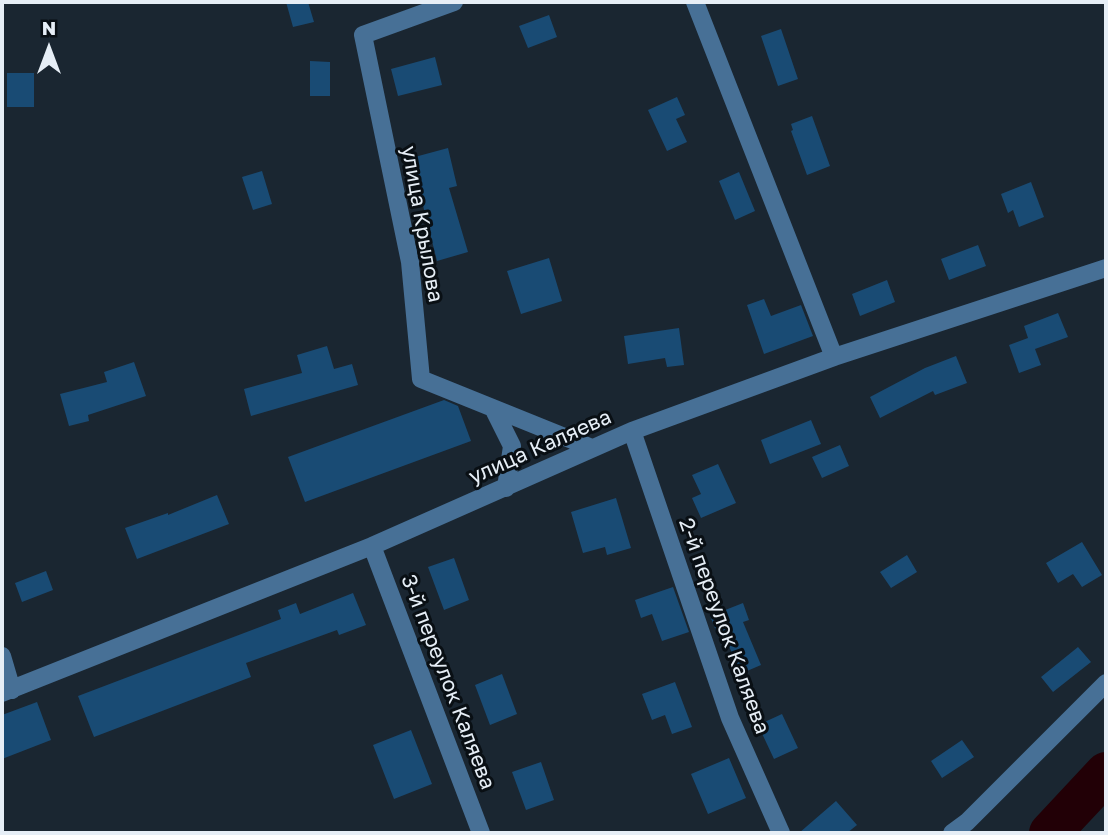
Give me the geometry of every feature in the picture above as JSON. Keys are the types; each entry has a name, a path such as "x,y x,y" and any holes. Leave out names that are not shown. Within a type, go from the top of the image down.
{"street":[{"name":"улица Крылова","path":"454,2 363,35 410,262 421,379 592,448"},
{"path":"695,2 834,357"},
{"name":"улица Каляева","path":"7,691 372,546 632,431 834,357 1106,268"},
{"path":"493,408 512,446 506,488"},
{"name":"2-й переулок Каляева","path":"632,431 730,718 781,833"},
{"name":"3-й переулок Каляева","path":"372,546 481,833"},
{"path":"2,656 7,691"},
{"path":"952,833 967,822 1106,683"}],"building":[{"path":"286,2 308,2 314,22 293,27"},
{"path":"549,15 557,37 528,48 519,26"},
{"path":"781,29 798,79 778,86 761,36"},
{"path":"435,57 442,85 398,96 391,69"},
{"path":"310,61 330,62 330,96 310,96"},
{"path":"7,73 34,73 34,107 7,107"},
{"path":"677,97 685,115 676,119 687,142 667,151 648,110"},
{"path":"812,116 830,166 807,175 791,124"},
{"path":"448,148 457,186 449,188 468,252 437,261 411,158"},
{"path":"262,171 272,204 253,210 242,177"},
{"path":"739,172 755,211 735,220 719,181"},
{"path":"1031,182 1044,217 1019,227 1013,210 1008,213 1001,194"},
{"path":"978,245 986,266 949,280 941,259"},
{"path":"549,258 562,301 521,314 507,271"},
{"path":"887,280 895,302 860,316 852,294"},
{"path":"764,299 771,316 801,305 813,336 764,354 747,305"},
{"path":"1058,313 1068,337 1035,349 1041,365 1019,373 1009,345 1028,338 1024,326"},
{"path":"679,328 684,365 667,367 665,358 628,364 624,336"},
{"path":"327,346 334,369 352,364 358,385 251,416 244,389 302,373 297,355"},
{"path":"956,356 967,383 935,395 933,391 880,418 870,397 925,368"},
{"path":"134,362 146,396 88,415 89,421 69,426 60,394 107,382 104,372"},
{"path":"444,400 458,406 471,441 305,502 288,457"},
{"path":"811,420 821,444 770,464 761,440"},
{"path":"840,445 849,466 822,478 812,457"},
{"path":"718,464 736,503 701,518 692,498 701,494 692,475"},
{"path":"217,495 229,524 137,559 125,528 168,515"},
{"path":"616,498 631,548 607,555 605,547 583,553 571,512"},
{"path":"1082,542 1102,575 1082,587 1073,574 1058,583 1046,563"},
{"path":"907,555 917,572 891,588 880,572"},
{"path":"454,558 469,600 444,610 428,567"},
{"path":"46,571 53,590 22,602 15,583"},
{"path":"673,587 689,632 662,641 652,614 641,618 635,600"},
{"path":"353,593 366,625 339,635 337,630 246,663 251,677 94,737 78,696 281,619 278,610 296,603 300,614"},
{"path":"743,603 749,620 743,622 761,665 740,674 724,633 718,636 710,616"},
{"path":"1078,647 1091,662 1053,692 1041,677"},
{"path":"502,674 517,714 490,725 475,685"},
{"path":"675,682 692,727 672,734 665,715 652,720 642,694"},
{"path":"37,702 51,740 2,759 2,715"},
{"path":"782,714 798,748 774,759 758,725"},
{"path":"411,730 432,784 394,799 373,745"},
{"path":"962,740 974,757 942,778 931,761"},
{"path":"729,758 746,798 708,814 691,774"},
{"path":"541,762 554,800 526,810 512,772"},
{"path":"836,801 857,825 847,833 799,833"}],"waterway":[{"path":"1050,833 1106,773"}]}
